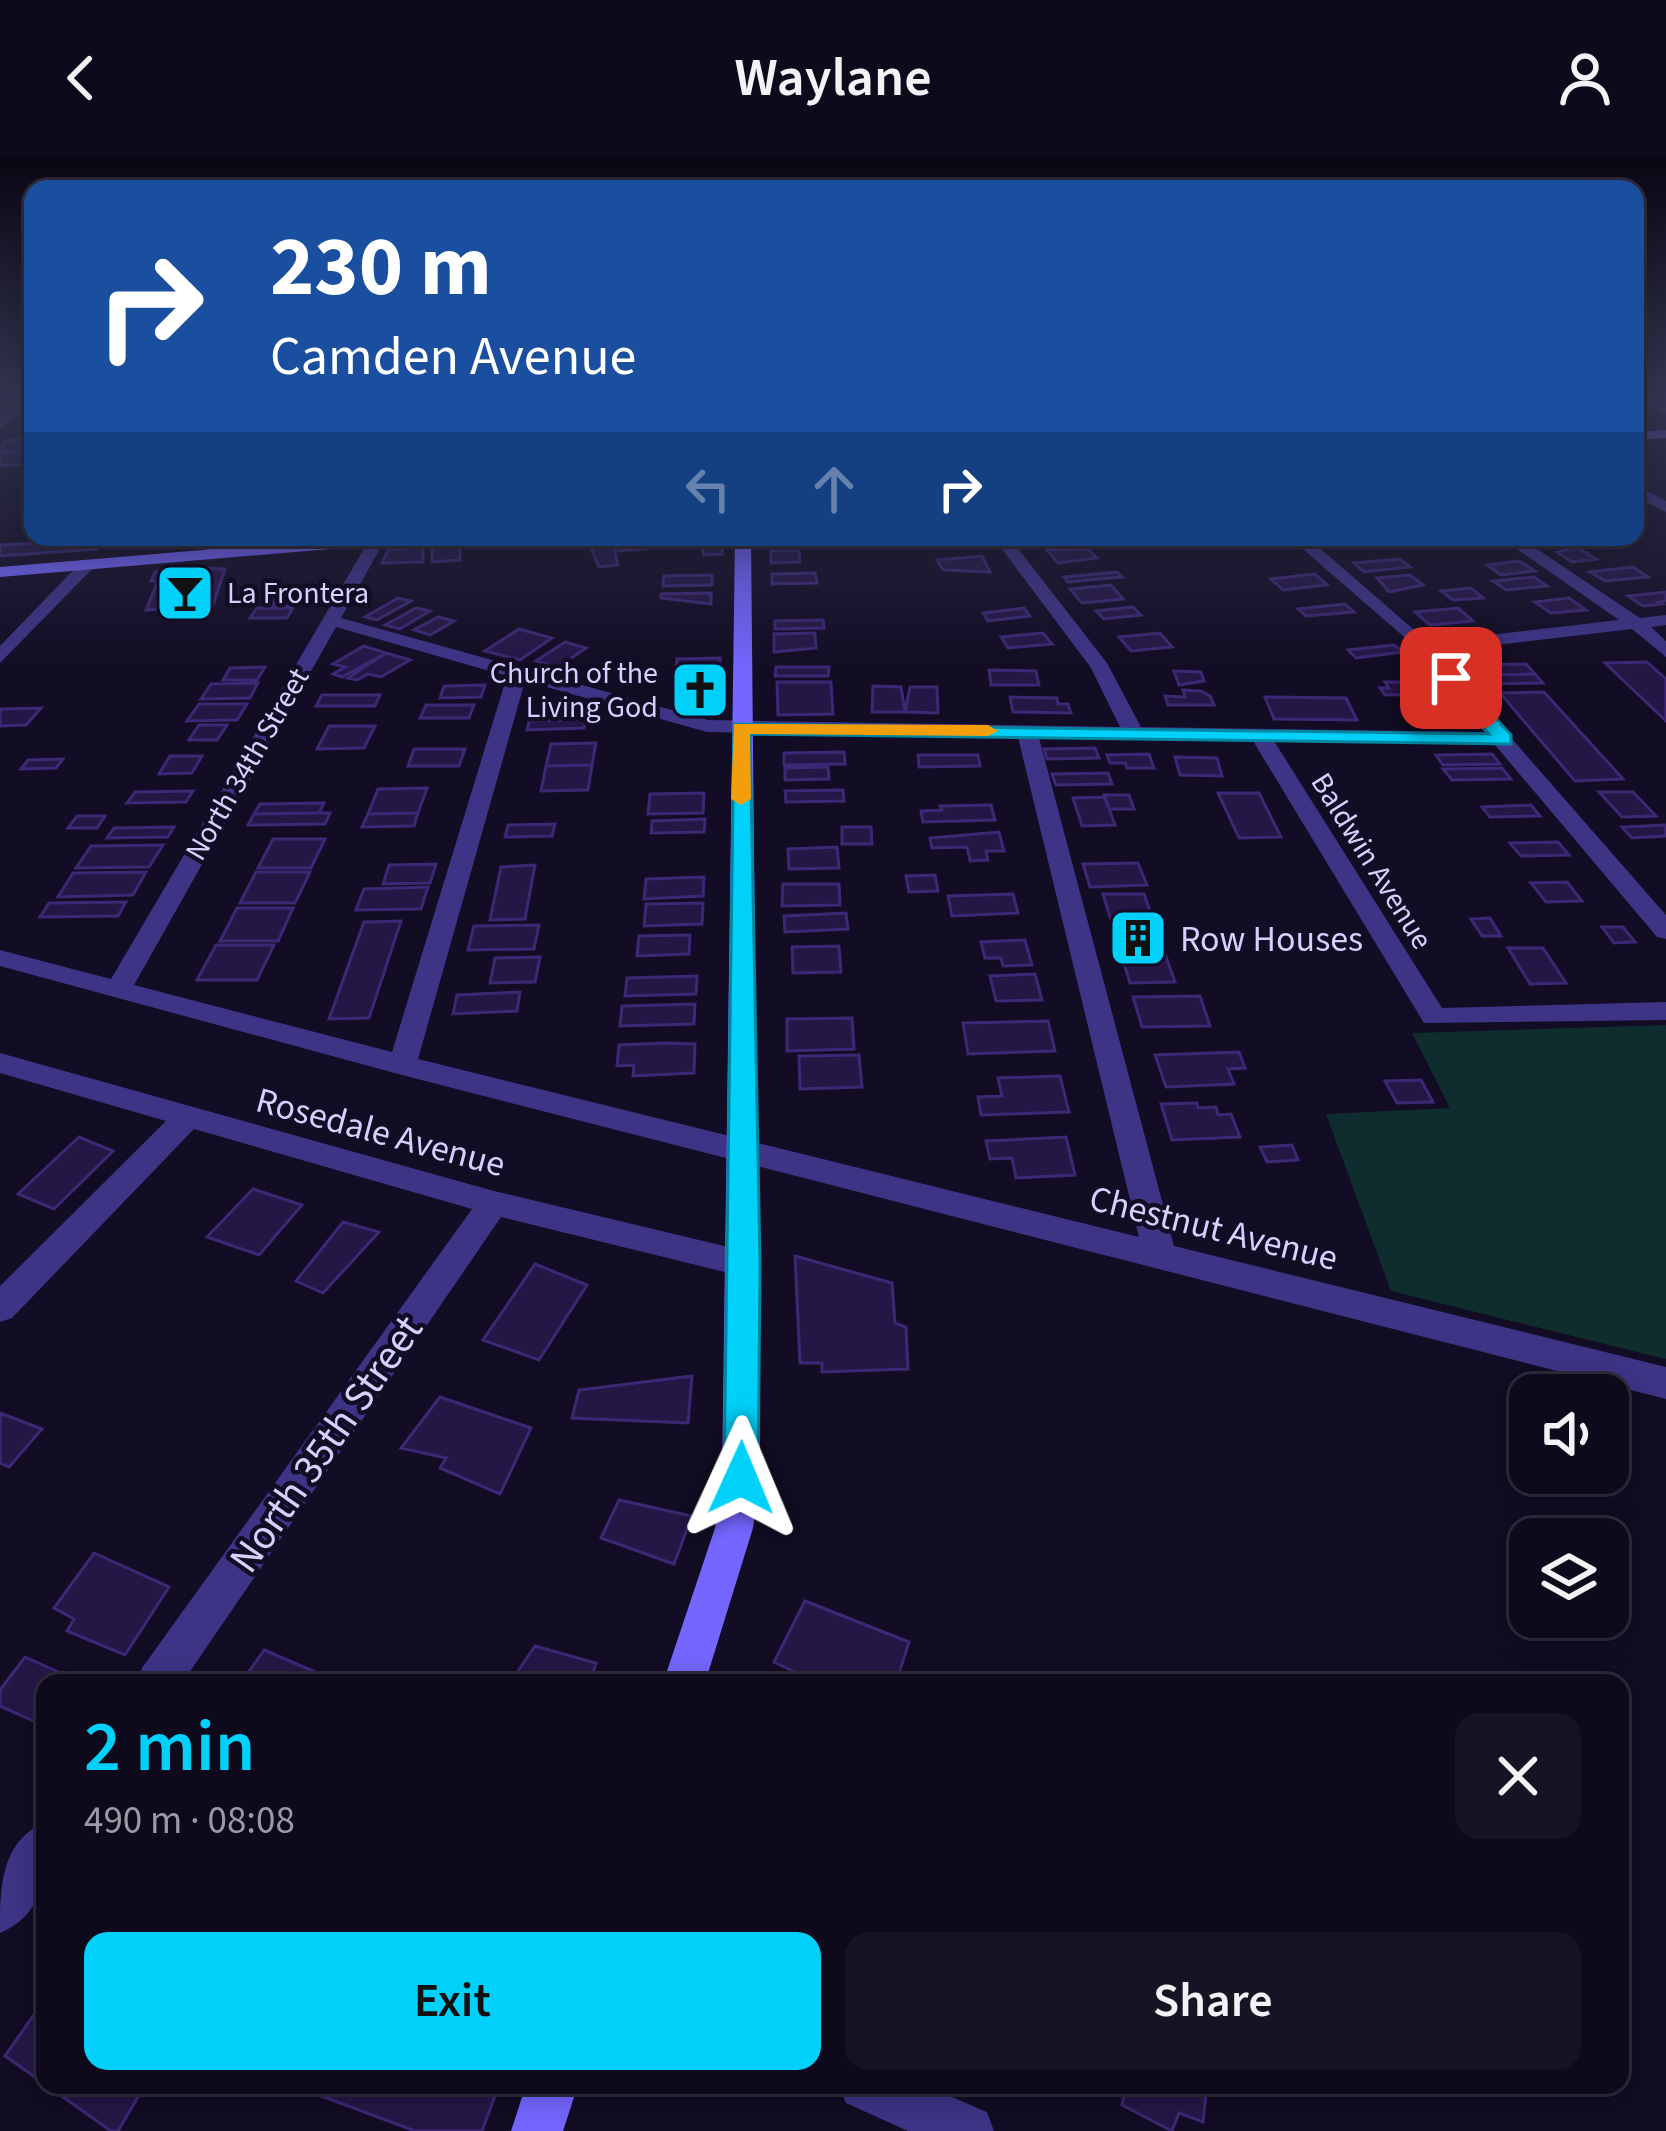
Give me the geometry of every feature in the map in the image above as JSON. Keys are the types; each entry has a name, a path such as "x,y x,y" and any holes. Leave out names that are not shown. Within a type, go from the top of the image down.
{"street":[{"path":"0,572 206,546"},
{"name":"North 34th Street","path":"119,988 373,546"},
{"path":"687,1674 734,1528 741,1478 745,1264 742,546"},
{"path":"1008,546 1116,691 1134,733"},
{"path":"1308,546 1424,648 1666,931"},
{"path":"1521,546 1637,624 1666,651"},
{"path":"0,657 89,564"},
{"path":"330,620 707,727 1504,740"},
{"path":"1424,648 1666,620"},
{"path":"402,1065 518,674"},
{"path":"1027,731 1159,1252"},
{"name":"Baldwin Avenue","path":"1260,736 1434,1017 1666,1011"},
{"name":"Rosedale Avenue","path":"0,958 741,1150"},
{"name":"Rosedale Avenue","path":"0,1063 494,1203 745,1264"},
{"path":"0,1308 186,1118"},
{"name":"Chestnut Avenue","path":"741,1150 1666,1383"},
{"name":"North 35th Street","path":"164,1674 494,1203"},
{"path":"0,1909 36,1857"},
{"path":"537,2131 549,2094"},
{"path":"884,2094 968,2131"}],"green space":[{"path":"1666,1025 1666,1359 1391,1291 1326,1114 1450,1108 1412,1033"}],"building":[{"path":"24,544 98,546 0,556 0,545"},
{"path":"460,546 460,560 432,562 432,547"},
{"path":"590,546 614,546 618,565 599,567"},
{"path":"616,546 646,549 619,551"},
{"path":"701,546 722,546 722,554 704,555"},
{"path":"423,547 423,562 382,563 388,550"},
{"path":"1576,547 1596,559 1572,562 1557,552"},
{"path":"1088,549 1097,558 1058,563 1047,550"},
{"path":"771,551 799,551 800,562 771,563"},
{"path":"982,556 990,572 943,570 937,560"},
{"path":"1400,559 1410,567 1364,572 1354,563"},
{"path":"1519,561 1535,571 1501,575 1487,565"},
{"path":"1633,567 1648,577 1605,581 1590,572"},
{"name":"La Frontera","path":"225,569 213,605 146,610 158,581 151,581 155,572"},
{"path":"1117,572 1122,577 1068,582 1064,577"},
{"path":"815,573 817,583 772,584 772,574"},
{"path":"1315,574 1327,585 1283,590 1271,579"},
{"path":"712,575 712,585 663,586 664,576"},
{"path":"1410,575 1423,585 1389,592 1377,578"},
{"path":"1534,577 1547,586 1506,590 1493,581"},
{"path":"1111,585 1123,599 1082,603 1070,589"},
{"path":"1471,588 1483,598 1453,600 1441,591"},
{"path":"1666,592 1666,601 1658,602 1662,604 1643,606 1628,596"},
{"path":"711,593 711,604 661,598 661,594"},
{"path":"270,596 314,596 309,604 273,607 276,603 265,603"},
{"path":"398,598 411,601 377,620 365,617"},
{"path":"1569,598 1586,610 1551,613 1535,602"},
{"path":"1345,604 1354,612 1306,616 1298,609"},
{"path":"1133,607 1141,615 1104,619 1096,611"},
{"path":"257,608 293,608 287,618 250,618"},
{"path":"416,608 430,611 400,629 385,625"},
{"path":"1024,608 1030,616 988,621 983,613"},
{"path":"1458,608 1473,621 1430,625 1415,612"},
{"path":"438,617 454,621 430,635 414,630"},
{"path":"823,620 824,628 775,629 775,621"},
{"path":"519,629 552,638 520,660 485,651"},
{"path":"815,633 816,648 774,652 774,634"},
{"path":"1043,633 1052,644 1008,648 1001,637"},
{"path":"1160,633 1172,647 1131,651 1119,637"},
{"path":"565,642 586,648 558,667 536,661"},
{"path":"1394,645 1403,652 1356,658 1348,650"},
{"path":"364,646 386,653 342,677 333,674 345,667 333,664"},
{"path":"386,653 410,660 381,677 348,678"},
{"path":"720,658 720,675 676,676 677,659"},
{"path":"1647,662 1666,679 1666,721 1605,663"},
{"path":"1526,664 1535,674 1482,675 1475,665"},
{"path":"265,667 257,680 223,680 230,668"},
{"path":"776,667 829,667 828,676 775,676"},
{"path":"989,670 1036,671 1039,685 991,685"},
{"path":"1174,671 1201,672 1204,681 1179,685"},
{"path":"1535,674 1543,683 1490,684 1482,675"},
{"name":"Church of the Living God","path":"720,675 719,711 704,712 704,704 680,704 682,676"},
{"path":"777,682 831,682 833,714 778,715"},
{"path":"1385,682 1424,682 1434,694 1385,695 1380,688 1389,688"},
{"path":"258,683 250,698 201,699 211,684"},
{"path":"485,685 481,697 440,698 444,686"},
{"path":"873,686 901,687 905,712 872,712"},
{"path":"910,687 937,687 938,713 905,712"},
{"path":"1183,690 1201,691 1214,705 1168,705 1165,696 1185,697"},
{"path":"1544,692 1623,779 1575,781 1500,693"},
{"path":"322,695 380,695 375,706 316,706"},
{"path":"1010,697 1057,698 1058,704 1068,704 1071,713 1013,712"},
{"path":"1265,697 1346,698 1357,720 1274,719"},
{"path":"199,704 247,704 237,720 187,721"},
{"path":"426,705 474,705 469,718 420,718"},
{"path":"41,708 26,725 0,726 0,709"},
{"path":"586,719 584,728 527,730 529,721"},
{"path":"199,725 227,725 217,740 189,740"},
{"path":"329,726 375,726 364,748 317,749"},
{"path":"596,743 592,765 546,766 551,744"},
{"path":"1095,748 1099,758 1047,759 1044,749"},
{"path":"414,749 465,749 459,766 408,766"},
{"path":"844,752 845,764 784,765 784,753"},
{"path":"1149,754 1154,768 1127,768 1125,763 1110,763 1107,755"},
{"path":"1492,754 1500,764 1443,765 1436,755"},
{"path":"918,755 978,755 980,766 919,767"},
{"path":"170,756 202,756 192,773 159,774"},
{"path":"1175,757 1217,758 1222,776 1180,775"},
{"path":"63,759 56,768 21,769 28,760"},
{"path":"592,765 588,790 541,791 546,766"},
{"path":"828,767 829,779 785,780 785,768"},
{"path":"1502,768 1511,779 1452,780 1443,769"},
{"path":"1108,773 1112,784 1056,785 1052,774"},
{"path":"427,788 418,813 368,814 378,789"},
{"path":"843,790 844,801 786,802 785,791"},
{"path":"193,791 186,802 127,803 135,792"},
{"path":"1599,792 1633,792 1656,816 1622,817"},
{"path":"704,793 703,813 648,814 650,794"},
{"path":"1218,793 1259,793 1281,837 1239,838"},
{"path":"1104,795 1129,795 1134,809 1109,809"},
{"path":"1105,797 1115,825 1082,826 1073,798"},
{"path":"324,803 319,813 254,814 260,804"},
{"path":"991,805 995,820 923,822 921,811 942,810 940,806"},
{"path":"1531,805 1540,816 1490,817 1482,807"},
{"path":"330,813 325,824 248,825 254,814"},
{"path":"418,813 414,826 362,827 368,814"},
{"path":"77,816 105,816 97,828 68,828"},
{"path":"705,819 704,832 651,833 652,821"},
{"path":"555,824 552,836 505,837 508,825"},
{"path":"1666,825 1666,836 1632,838 1622,827"},
{"path":"174,827 168,837 107,838 114,828"},
{"path":"842,827 871,827 872,844 842,844"},
{"path":"999,832 1004,851 986,851 988,860 970,861 967,847 932,848 930,838"},
{"path":"273,839 325,839 311,868 258,868"},
{"path":"1558,842 1569,855 1521,856 1510,843"},
{"path":"163,845 149,867 76,868 91,846"},
{"path":"837,847 839,868 789,869 788,849"},
{"path":"1138,863 1147,885 1090,887 1083,864"},
{"path":"436,864 430,883 383,884 389,865"},
{"path":"535,865 525,919 490,920 501,867"},
{"path":"146,872 133,895 58,897 73,873"},
{"path":"256,872 310,872 295,903 240,903"},
{"path":"935,875 938,891 909,892 906,876"},
{"path":"704,877 703,896 644,899 646,879"},
{"path":"1567,882 1582,901 1546,902 1531,883"},
{"path":"783,884 839,884 840,905 782,906"},
{"path":"428,887 421,909 356,910 364,889"},
{"path":"1013,894 1018,913 952,916 948,896"},
{"name":"Row Houses","path":"1103,894 1144,894 1175,982 1130,983"},
{"path":"126,902 118,916 40,917 49,903"},
{"path":"703,903 702,924 644,926 646,904"},
{"path":"237,908 293,908 278,941 220,941"},
{"path":"846,913 848,929 785,932 784,916"},
{"path":"1490,918 1501,936 1482,936 1471,919"},
{"path":"401,921 369,1018 329,1019 364,922"},
{"path":"539,925 534,949 468,950 474,926"},
{"path":"1602,927 1623,927 1635,942 1614,943"},
{"path":"690,935 689,954 637,956 639,936"},
{"path":"1025,940 1032,965 1003,966 1001,958 985,958 981,942"},
{"path":"216,945 274,945 257,980 197,980"},
{"path":"839,946 841,972 793,973 792,947"},
{"path":"1508,948 1543,948 1566,983 1530,984"},
{"path":"540,957 535,982 490,983 495,958"},
{"path":"1035,974 1042,1000 996,1001 990,976"},
{"path":"697,976 696,994 625,996 627,978"},
{"path":"520,992 517,1011 453,1014 457,995"},
{"path":"1200,996 1210,1026 1142,1027 1133,997"},
{"path":"695,1004 694,1024 620,1026 622,1006"},
{"path":"852,1018 854,1049 787,1051 787,1019"},
{"path":"1048,1021 1055,1051 968,1054 963,1023"},
{"path":"695,1044 694,1073 633,1076 634,1065 617,1066 619,1045"},
{"path":"1239,1052 1245,1068 1228,1069 1234,1084 1166,1087 1155,1055"},
{"path":"859,1055 862,1087 800,1089 799,1056"},
{"path":"1060,1076 1069,1112 981,1115 978,1097 1002,1096 998,1078"},
{"path":"1421,1080 1433,1102 1397,1103 1385,1081"},
{"path":"1197,1103 1198,1108 1216,1107 1218,1115 1231,1114 1240,1137 1172,1140 1161,1104"},
{"path":"79,1137 113,1151 54,1209 18,1194"},
{"path":"1066,1137 1075,1175 1016,1178 1012,1158 990,1159 986,1141"},
{"path":"1292,1145 1298,1160 1267,1162 1260,1147"},
{"path":"253,1189 302,1205 259,1255 207,1237"},
{"path":"343,1222 379,1232 323,1293 296,1281"},
{"path":"795,1256 892,1283 895,1323 906,1327 908,1369 822,1372 822,1363 800,1363"},
{"path":"535,1264 587,1285 539,1360 483,1340"},
{"path":"692,1376 688,1423 572,1418 579,1390"},
{"path":"440,1397 531,1428 500,1494 440,1468 446,1458 401,1448"},
{"path":"0,1413 42,1429 9,1467 0,1463"},
{"path":"619,1500 692,1516 674,1564 601,1538"},
{"path":"94,1553 169,1587 125,1655 67,1631 74,1619 54,1608"},
{"path":"805,1601 909,1642 899,1674 799,1674 774,1662"},
{"path":"535,1646 596,1663 593,1674 518,1671"},
{"path":"264,1650 320,1674 247,1674"},
{"path":"25,1657 63,1674 36,1674 36,1722 0,1706 0,1690"},
{"path":"36,2012 36,2078 5,2056"},
{"path":"59,2094 140,2094 118,2131 111,2131"},
{"path":"316,2094 496,2094 482,2131 415,2131"},
{"path":"1124,2094 1206,2094 1203,2122 1179,2113 1172,2131 1122,2105"}],"slow traffic":[{"path":"741,799 741,728 988,731"}],"place":[{"name":"La Frontera","path":"185,593"},
{"name":"Church of the Living God","path":"700,690"},
{"name":"Row Houses","path":"1138,938"}],"route":[{"path":"741,1478 745,1264 741,728 1504,740 1451,678"}]}
